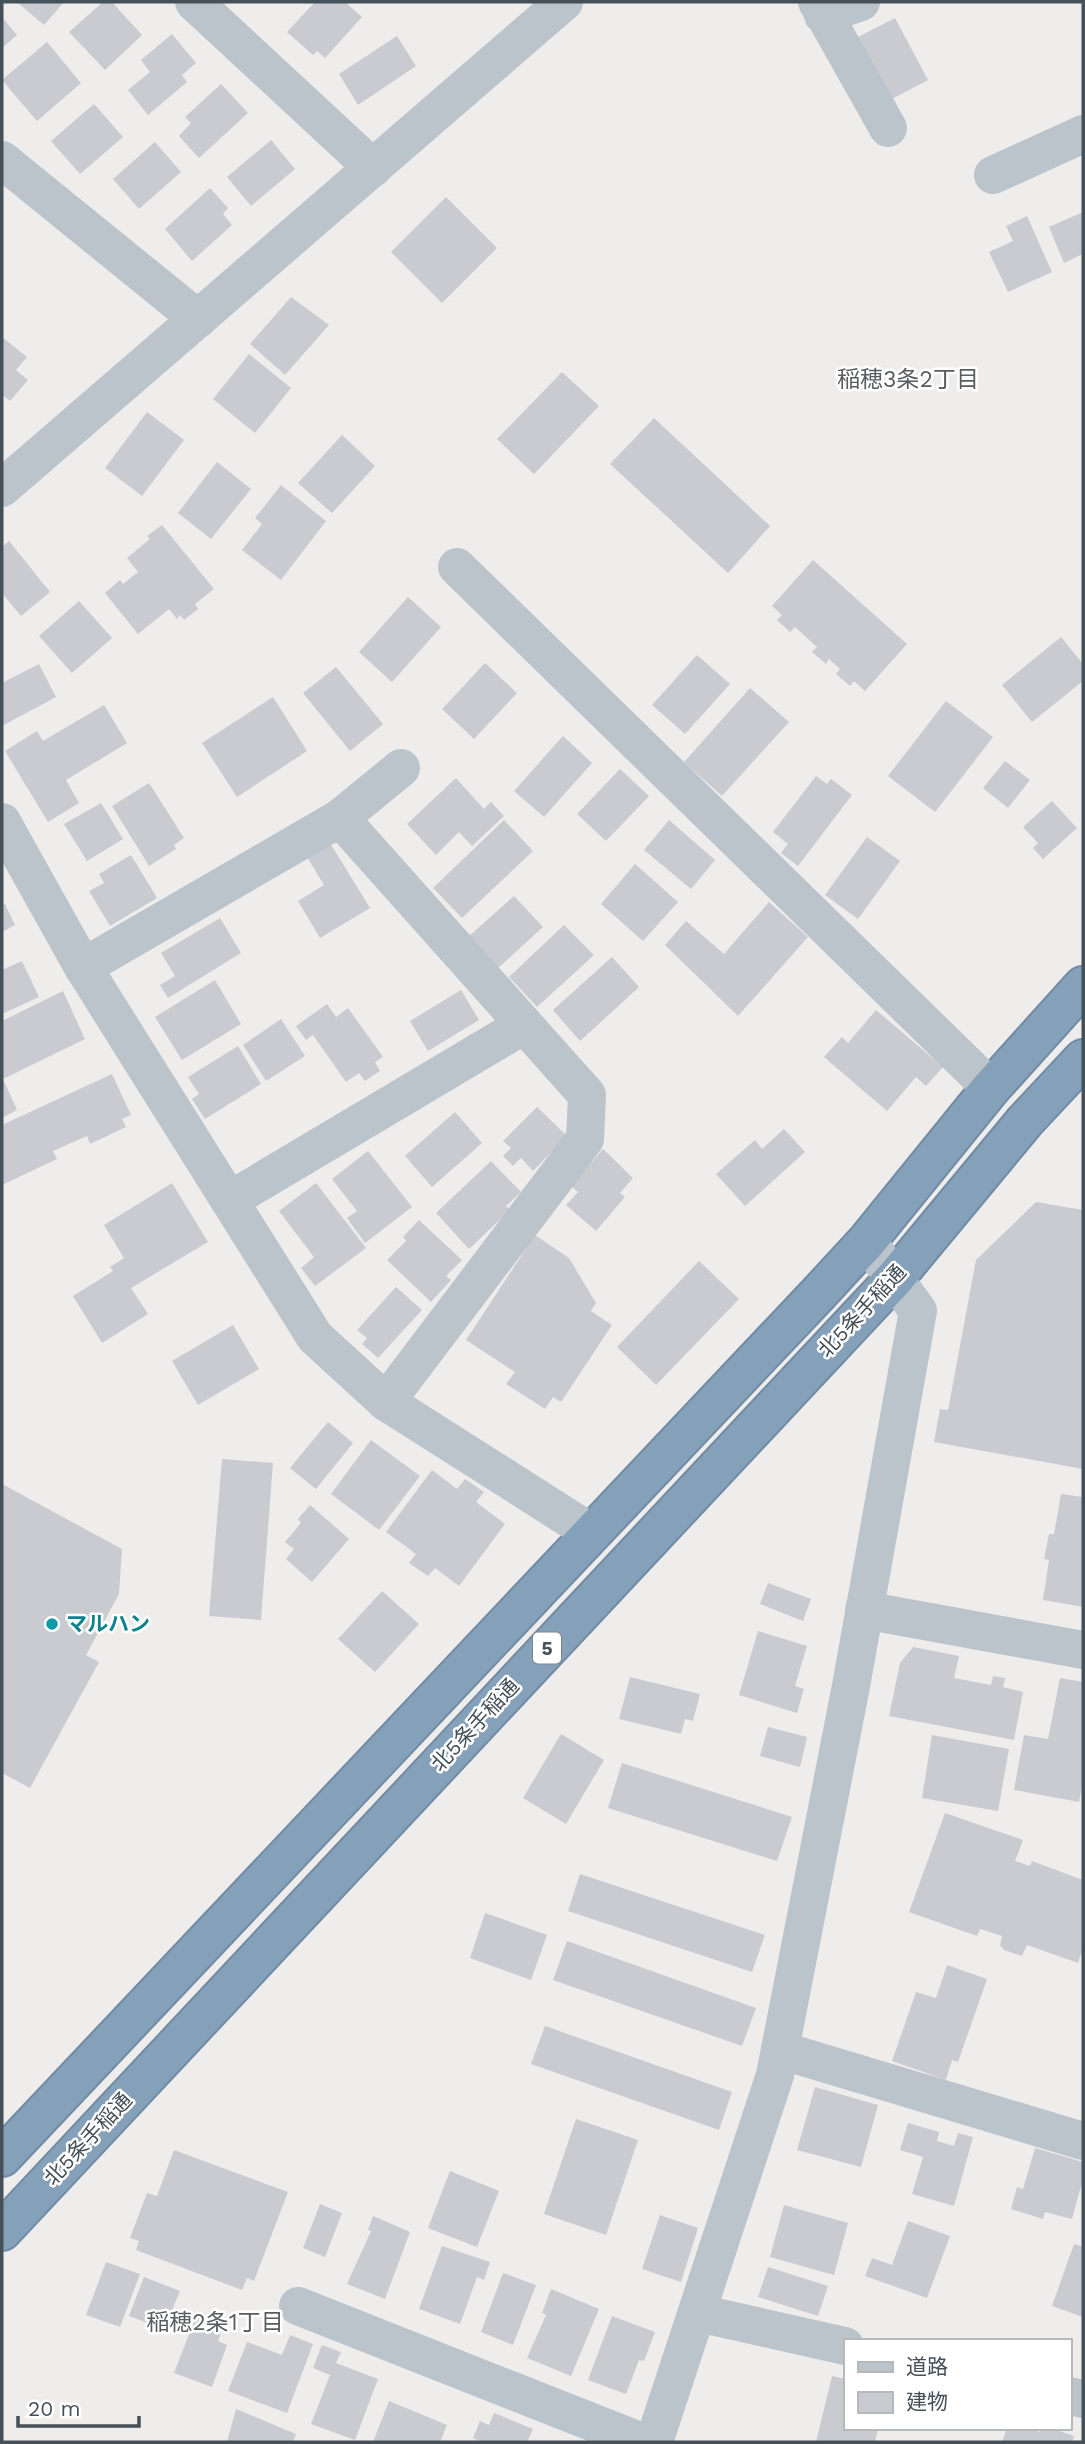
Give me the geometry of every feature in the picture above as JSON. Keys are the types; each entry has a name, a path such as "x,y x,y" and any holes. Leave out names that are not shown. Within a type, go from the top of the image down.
{"highway":[{"name":"北5条手稲通","path":"2,2157 867,1241 991,1088 1083,986"},
{"name":"北5条手稲通","path":"2,2231 895,1278 1025,1121 1083,1059"}],"street":[{"path":"194,2 373,168"},
{"path":"2,488 564,2"},
{"path":"860,2 820,9 888,128"},
{"path":"993,175 1083,134"},
{"path":"2,160 198,319"},
{"path":"457,567 991,1088"},
{"path":"83,967 340,818 401,768"},
{"path":"340,818 587,1095 585,1139 387,1402"},
{"path":"2,822 83,967 315,1337 387,1402 592,1533"},
{"path":"230,1200 524,1025"},
{"path":"654,2442 775,2075 918,1311 867,1241"},
{"path":"864,1610 1083,1650"},
{"path":"780,2050 1083,2141"},
{"path":"298,2306 642,2442"},
{"path":"698,2313 844,2346"}],"building":[{"path":"17,2 64,2 44,25"},
{"path":"103,2 112,2 142,35 105,70 69,32"},
{"path":"315,2 345,2 362,17 325,58 317,51 313,55 287,32"},
{"path":"2,17 17,35 2,48"},
{"path":"895,18 928,80 888,101 856,38"},
{"path":"172,34 196,63 182,75 187,82 148,115 128,90 150,72 141,60"},
{"path":"397,36 416,66 358,105 339,74"},
{"path":"47,42 81,83 37,121 2,80"},
{"path":"221,84 248,113 199,158 179,136 191,123 185,117"},
{"path":"94,104 123,137 80,174 51,141"},
{"path":"271,140 295,169 251,206 227,177"},
{"path":"155,142 181,172 139,209 113,179"},
{"path":"210,188 228,208 223,214 232,225 192,261 165,229"},
{"path":"446,197 497,248 442,303 391,252"},
{"path":"1083,212 1083,254 1064,263 1049,227"},
{"path":"1027,216 1052,272 1008,292 989,252 1013,241 1006,226"},
{"path":"291,297 329,325 285,375 250,344"},
{"path":"2,337 27,357 16,370 28,380 10,401 2,395"},
{"path":"249,354 291,388 255,433 213,399"},
{"path":"562,372 599,406 534,474 497,439"},
{"path":"147,412 184,440 142,496 105,468"},
{"path":"654,418 770,526 728,573 610,464"},
{"path":"342,435 375,466 332,513 298,483"},
{"path":"217,462 251,489 211,539 178,513"},
{"path":"281,485 326,521 281,580 242,550 262,524 255,518"},
{"path":"162,525 214,589 195,604 198,609 184,620 180,615 177,619 169,609 138,634 105,593 120,580 123,584 138,572 127,558 150,539 147,536"},
{"path":"9,541 50,592 21,616 2,593 2,547"},
{"path":"813,560 907,644 865,691 854,681 850,686 836,674 840,669 829,659 826,664 812,652 817,647 795,627 790,632 777,620 782,615 772,606"},
{"path":"408,597 441,627 392,682 359,652"},
{"path":"79,601 112,638 72,673 39,636"},
{"path":"1061,637 1083,664 1083,681 1032,722 1002,685"},
{"path":"697,655 730,684 685,734 652,705"},
{"path":"485,663 517,693 474,739 442,709"},
{"path":"39,664 56,697 2,726 2,683"},
{"path":"336,667 383,724 350,751 303,693"},
{"path":"750,688 789,722 722,796 684,762"},
{"path":"273,697 307,751 237,797 202,743"},
{"path":"946,701 993,737 935,812 888,776"},
{"path":"104,705 127,743 66,780 79,803 48,822 5,751 37,731 43,741"},
{"path":"563,736 592,763 544,817 514,791"},
{"path":"1005,761 1030,780 1008,808 983,788"},
{"path":"620,769 649,796 606,841 577,814"},
{"path":"816,776 827,784 831,779 852,795 798,866 781,853 788,844 773,832"},
{"path":"456,778 484,809 491,802 504,816 472,846 459,832 436,855 407,824"},
{"path":"149,783 184,838 174,845 176,849 149,866 112,806"},
{"path":"1052,801 1077,828 1043,859 1033,848 1038,843 1023,827"},
{"path":"101,803 123,839 87,861 64,824"},
{"path":"504,820 533,851 462,918 433,888"},
{"path":"669,820 715,860 691,889 644,850"},
{"path":"867,837 900,861 858,919 825,895"},
{"path":"330,843 370,908 320,938 298,901 324,885 307,857"},
{"path":"131,855 157,898 110,926 89,891 104,883 99,874"},
{"path":"635,864 678,902 643,941 601,904"},
{"path":"514,896 543,927 497,969 468,937"},
{"path":"769,902 808,937 738,1016 665,945 686,921 724,954"},
{"path":"5,904 15,925 2,932 2,905"},
{"path":"220,918 241,953 168,998 160,985 175,976 161,953"},
{"path":"564,925 594,955 537,1007 509,977"},
{"path":"612,957 639,987 580,1041 553,1010"},
{"path":"22,961 39,997 2,1014 2,970"},
{"path":"215,980 241,1024 182,1060 155,1017"},
{"path":"461,990 479,1020 428,1051 410,1021"},
{"path":"63,991 85,1039 3,1079 17,1110 2,1118 2,1021"},
{"path":"327,1004 336,1017 348,1008 383,1057 375,1062 380,1071 365,1081 359,1073 346,1082 313,1035 306,1040 296,1026"},
{"path":"876,1010 943,1067 926,1086 916,1077 887,1111 824,1057 842,1037 848,1043"},
{"path":"281,1019 305,1056 266,1081 243,1045"},
{"path":"238,1046 261,1084 205,1119 192,1099 199,1094 188,1077"},
{"path":"112,1074 131,1115 122,1119 126,1127 90,1144 87,1136 53,1151 57,1159 2,1185 2,1125"},
{"path":"537,1107 567,1136 533,1171 521,1158 513,1166 503,1156 511,1148 503,1141"},
{"path":"455,1112 482,1143 432,1187 405,1156"},
{"path":"784,1129 805,1152 745,1206 716,1174 755,1140 762,1149"},
{"path":"603,1149 633,1178 620,1193 625,1197 596,1231 566,1205 578,1192 571,1186"},
{"path":"368,1151 412,1207 365,1243 347,1218 357,1211 332,1179"},
{"path":"491,1161 521,1192 506,1206 510,1210 469,1249 436,1213"},
{"path":"172,1183 208,1242 131,1288 148,1314 102,1343 73,1296 113,1271 110,1267 124,1258 104,1225"},
{"path":"316,1183 366,1248 315,1286 301,1268 314,1257 279,1211"},
{"path":"1036,1202 1083,1210 1083,1469 934,1442 940,1409 948,1410 976,1260"},
{"path":"419,1220 462,1260 446,1276 451,1280 431,1302 387,1260 406,1241 403,1237"},
{"path":"535,1235 569,1258 596,1303 591,1311 612,1325 561,1402 553,1397 545,1409 506,1384 515,1372 466,1340"},
{"path":"699,1261 739,1299 656,1385 617,1347"},
{"path":"396,1287 422,1310 378,1358 362,1344 367,1338 357,1330"},
{"path":"233,1325 259,1369 198,1405 172,1361"},
{"path":"328,1422 353,1443 316,1489 290,1468"},
{"path":"371,1440 420,1476 379,1530 331,1494"},
{"path":"222,1459 273,1463 261,1620 209,1616"},
{"path":"432,1470 457,1489 465,1479 484,1492 476,1502 505,1524 459,1586 435,1568 428,1576 409,1563 416,1554 386,1532"},
{"name":"マルハン","path":"2,1484 122,1549 119,1594 86,1655 99,1662 30,1788 2,1773"},
{"path":"1061,1494 1083,1497 1083,1607 1043,1600 1049,1560 1044,1559 1049,1534 1054,1534"},
{"path":"310,1505 349,1539 312,1582 286,1559 294,1549 285,1542 301,1523 298,1519"},
{"path":"768,1583 811,1599 803,1621 760,1604"},
{"path":"382,1591 419,1624 375,1672 338,1639"},
{"path":"758,1631 807,1646 795,1686 804,1689 797,1713 739,1695"},
{"path":"913,1647 959,1656 954,1678 991,1685 993,1676 1005,1678 1003,1687 1023,1692 1014,1740 889,1716 900,1663"},
{"path":"630,1677 700,1694 693,1721 685,1719 681,1734 619,1719"},
{"path":"1060,1678 1083,1682 1083,1781 1079,1802 1014,1790 1024,1735 1048,1739"},
{"path":"768,1727 807,1737 800,1767 760,1756"},
{"path":"561,1734 604,1760 566,1824 523,1798"},
{"path":"932,1735 1009,1749 998,1811 922,1798"},
{"path":"622,1763 792,1817 777,1861 608,1808"},
{"path":"945,1813 1023,1840 1015,1861 1030,1866 1032,1861 1083,1880 1083,1947 1078,1963 1027,1945 1022,1956 1004,1950 1000,1945 1002,1936 980,1929 977,1936 909,1912"},
{"path":"580,1874 765,1935 752,1972 568,1911"},
{"path":"485,1913 547,1935 531,1980 470,1958"},
{"path":"567,1941 756,2008 742,2046 553,1980"},
{"path":"947,1965 987,1979 958,2062 952,2060 946,2080 892,2061 916,1992 936,1998"},
{"path":"545,2026 732,2092 719,2130 531,2064"},
{"path":"815,2087 878,2105 861,2167 797,2150"},
{"path":"576,2119 638,2140 606,2235 544,2214"},
{"path":"908,2123 939,2132 937,2141 954,2146 958,2133 973,2137 954,2206 912,2194 923,2157 900,2150"},
{"path":"1035,2148 1083,2162 1083,2179 1072,2219 1045,2212 1043,2219 1011,2209 1017,2187 1023,2189"},
{"path":"174,2150 288,2192 254,2281 247,2278 242,2290 136,2250 139,2241 130,2238 147,2193 157,2196"},
{"path":"450,2171 499,2191 477,2247 428,2228"},
{"path":"320,2204 342,2213 325,2257 303,2248"},
{"path":"784,2205 848,2223 834,2275 770,2257"},
{"path":"660,2215 698,2228 681,2282 642,2269"},
{"path":"373,2216 410,2232 385,2299 347,2284 371,2231 368,2230"},
{"path":"908,2221 950,2236 927,2298 865,2276 872,2258 892,2265"},
{"path":"1074,2244 1083,2247 1083,2317 1052,2306"},
{"path":"442,2246 490,2262 484,2280 477,2277 460,2324 419,2309"},
{"path":"106,2262 140,2274 120,2327 86,2315"},
{"path":"768,2267 828,2286 818,2316 758,2297"},
{"path":"503,2273 536,2285 513,2345 481,2332"},
{"path":"144,2277 180,2291 164,2329 129,2316"},
{"path":"551,2289 599,2309 571,2376 527,2358 546,2315 542,2313"},
{"path":"198,2311 225,2322 218,2341 227,2345 212,2387 174,2373"},
{"path":"612,2316 655,2332 644,2361 639,2360 626,2394 588,2380"},
{"path":"290,2335 313,2344 287,2413 228,2391 247,2342 282,2355"},
{"path":"322,2345 341,2352 336,2363 378,2379 355,2440 311,2424 330,2375 313,2368"},
{"path":"832,2376 844,2379 844,2430 878,2430 875,2442 816,2442"},
{"path":"389,2401 447,2425 440,2442 373,2442"},
{"path":"236,2409 296,2434 293,2442 227,2442"},
{"path":"494,2413 533,2429 527,2442 483,2442 473,2438 480,2421 489,2425"},
{"path":"1006,2430 1057,2430 1074,2436 1072,2442 1002,2442"}],"place":[{"name":"マルハン","path":"52,1624"}],"district":[{"name":"稲穂3条2丁目","path":"908,379"},
{"name":"稲穂2条1丁目","path":"215,2322"}]}
